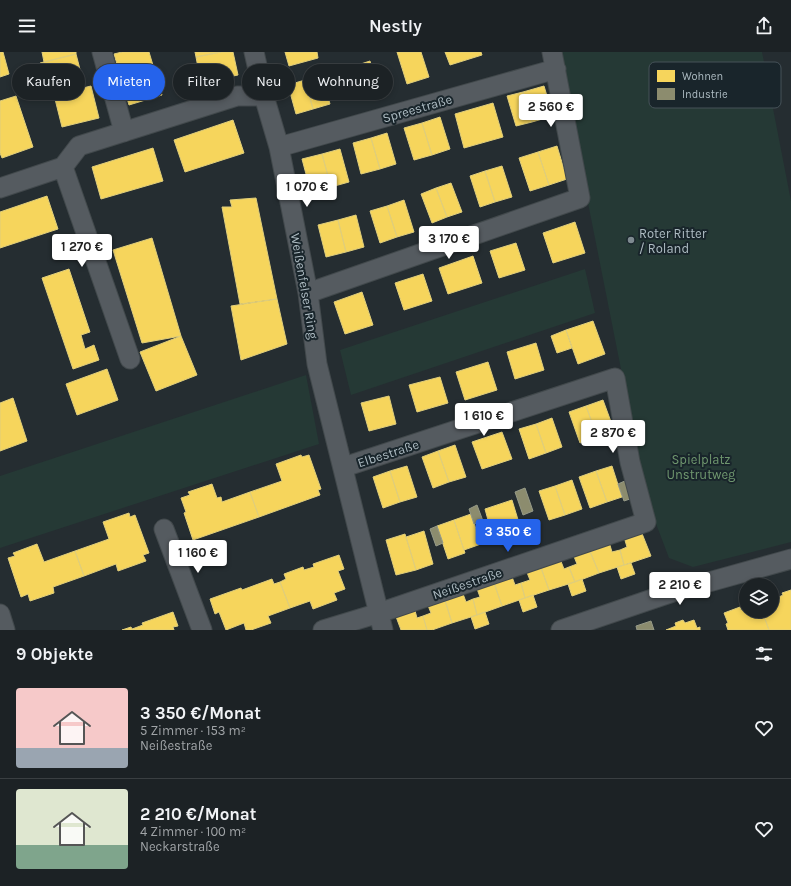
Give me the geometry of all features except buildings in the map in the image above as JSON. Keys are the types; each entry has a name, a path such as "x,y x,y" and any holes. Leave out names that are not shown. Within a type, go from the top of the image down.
{"street":[{"path":"102,52 124,132"},
{"name":"Weißenfelser Ring","path":"254,52 257,64"},
{"path":"308,294 580,198 554,60"},
{"name":"Spreestraße","path":"279,147 554,60"},
{"path":"0,188 63,167 79,146 237,96 242,96"},
{"name":"Weißenfelser Ring","path":"265,100 279,147 308,294 317,364 344,467 381,621"},
{"path":"63,167 130,359"},
{"name":"Elbestraße","path":"344,467 615,378 630,462 646,522"},
{"name":"Neißestraße","path":"381,621 646,522"},
{"path":"164,530 202,630"},
{"path":"561,630 673,592 791,559"},
{"path":"0,614 5,630"},
{"path":"323,630 381,621"}],"green space":[{"name":"Spielplatz Unstrutweg","path":"558,52 762,52 764,62 649,62 649,108 773,108 791,201 791,542 693,567 669,558 647,500"},
{"path":"585,269 595,313 351,395 340,350"},
{"path":"306,375 319,444 0,548 0,476"}],"place":[{"name":"Roter Ritter / Roland","path":"631,240"}]}
